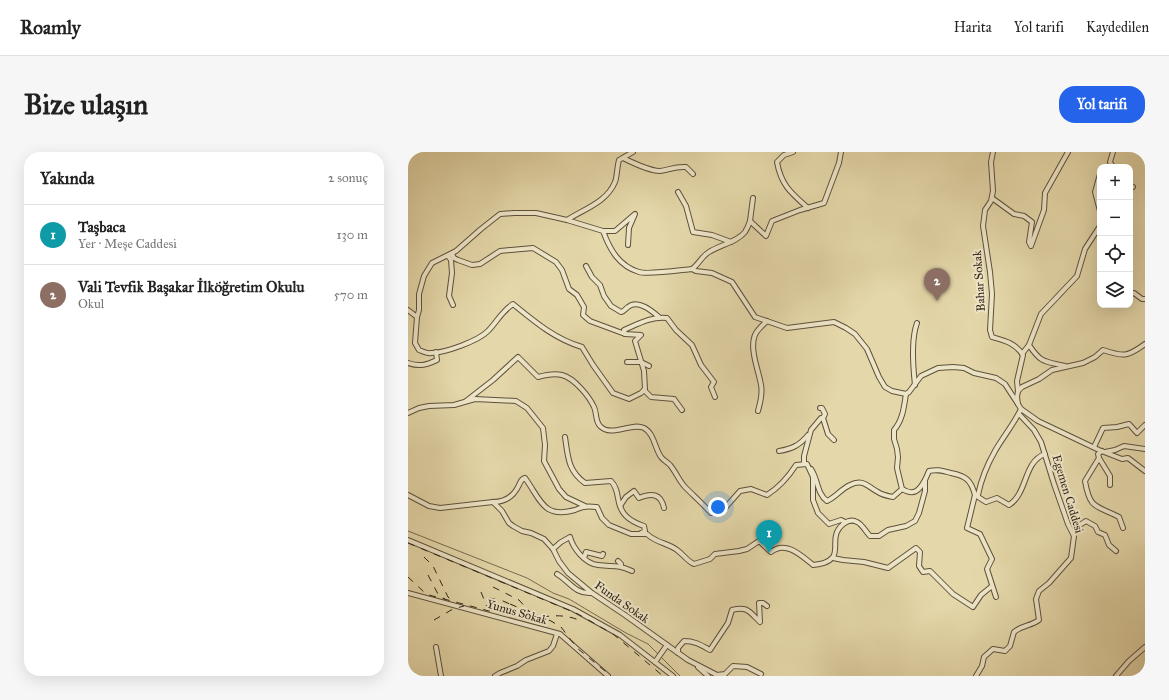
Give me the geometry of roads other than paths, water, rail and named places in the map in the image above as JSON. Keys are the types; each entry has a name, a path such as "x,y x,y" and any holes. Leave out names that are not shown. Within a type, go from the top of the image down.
{"street":[{"path":"567,220 604,198 616,181 618,160 633,152"},
{"path":"793,152 784,155 777,162 779,173 789,191 808,208"},
{"path":"750,221 766,236 772,221 800,210 824,203 839,163 841,152"},
{"name":"Bahar Sokak","path":"994,152 991,162 992,198 985,210 983,226 992,294 990,330 992,337 1018,347 1022,354"},
{"path":"992,198 1014,214 1024,216 1032,222 1029,242 1031,246 1044,210 1045,193 1068,152"},
{"path":"1110,162 1113,152"},
{"path":"623,158 659,171 676,166 686,167 693,174"},
{"path":"1097,183 1094,192 1097,202"},
{"path":"678,192 686,206 693,232 712,235 731,242"},
{"path":"692,269 699,264 703,256 710,251 731,242 744,232 750,221 753,198"},
{"path":"450,255 458,260 472,265 480,264 500,251 532,248 556,262 562,270 564,280 569,289 577,295 584,307 583,315 590,321 625,334 641,335 635,342 644,371 645,389 629,400 613,393 582,347 571,344 544,329 513,304 505,309 487,332 475,340 430,354 419,350 415,343 419,310 419,294 424,276 432,263 450,255 500,214 536,213 567,220 603,231 615,231 635,214 629,228 628,245"},
{"path":"603,231 607,242 616,257 625,265 640,273 692,269 712,273 732,282 755,317 787,328 834,322 846,328 854,334 867,349 878,377 885,387 892,391 906,394"},
{"path":"1018,404 1016,398 1018,391 1017,381 1022,354 1029,345 1041,314 1077,276 1085,249 1097,231"},
{"path":"450,255 452,273 449,296 453,305"},
{"path":"586,266 592,277 600,285 604,296 611,306 621,312 625,311 628,307 634,304 651,309 659,317"},
{"path":"1133,293 1145,300"},
{"path":"408,310 417,318"},
{"path":"625,334 624,330 640,323 659,317 667,318 676,330 692,345 701,365 714,382 711,387 715,397"},
{"path":"758,411 761,386 753,349 756,333 767,321"},
{"path":"915,385 913,370 914,331 917,323"},
{"path":"1018,391 1022,387 1052,370 1083,363 1095,357 1103,350 1124,355 1135,351 1145,344"},
{"path":"1029,345 1041,360 1065,366"},
{"path":"408,363 417,366 430,363 437,360 436,352"},
{"path":"466,401 493,380 518,357 538,377 563,375 574,382 582,390 594,407 597,421 601,427 608,431 638,427 650,432 661,457 669,464 684,487 693,493 711,513 725,508 740,490 751,489 767,495 790,475 796,465 806,464"},
{"path":"627,362 641,362 649,366"},
{"path":"902,489 897,468 898,457 894,439 894,430 899,425 904,409 906,394 921,376 938,368 964,368 996,378 1005,384 1021,409 1038,421 1104,452 1122,459 1128,458 1145,470"},
{"path":"644,390 651,397 674,399 682,410"},
{"path":"408,413 419,408 454,405 475,399 516,401 527,408 543,428 545,445 544,461 559,489 566,497 584,506 597,507 602,518 609,525 631,534 647,534 651,538 677,550 689,562 694,564 710,559 715,554 739,551 759,541 772,552 783,548 790,549 813,565 826,563 835,553 836,534 845,522"},
{"path":"820,408 822,408 825,414 823,418 828,434 834,440"},
{"path":"975,495 978,495 985,472 994,452 1021,409"},
{"name":"Egemen Caddesi","path":"976,676 982,666 984,656 993,649 1005,652 1010,646 1014,632 1022,626 1034,624 1039,620 1036,599 1039,591 1049,583 1071,558 1074,536 1068,524 1054,484 1042,442 1034,430 1019,414"},
{"path":"779,451 790,449 802,443 821,418 823,418"},
{"path":"1094,447 1103,428 1129,424 1137,433 1145,425"},
{"path":"810,433 804,456 812,477 813,500 818,513 829,524 841,520 845,522 857,522 870,536 878,536 888,530 906,526 915,521 919,513 926,490 925,480"},
{"path":"565,437 572,469 577,477 585,483 611,481 614,484 620,507 626,518 635,524 644,526 645,531 640,534"},
{"path":"1123,528 1119,517 1096,507 1087,493 1085,481 1099,458 1098,454 1124,446 1145,449"},
{"path":"975,495 986,502 998,498 1009,505 1016,501 1034,462 1040,456 1045,454"},
{"path":"1099,458 1110,476 1110,485"},
{"path":"806,464 814,474 822,498 827,501 834,498 853,483 865,483 878,492 893,497 902,489"},
{"path":"902,489 908,492 916,492 921,487 929,471 934,470 960,474 967,478 975,495 967,528 980,534 992,559 987,569 996,597"},
{"path":"408,495 429,506 440,508 502,502 514,494 522,479 525,478 541,503 549,511 559,513 575,510 584,506"},
{"path":"620,507 626,497 634,491 639,498 648,494 657,496 663,501 664,508"},
{"name":"Funda Sokak","path":"493,502 513,526 544,539 553,549 559,561 568,573 592,593 693,663 717,675 725,674 733,666 747,667 761,674"},
{"path":"1074,536 1075,528 1086,521 1095,526 1098,532 1105,535 1109,545 1116,552"},
{"path":"553,549 570,537 572,544 584,558 596,565 621,566 632,571"},
{"path":"408,540 573,609 620,635 673,676"},
{"path":"832,558 864,562 888,568 916,548 920,552 919,566 923,572 930,571 953,594 972,607 981,595 992,586"},
{"path":"584,558 586,552 598,556 602,556 603,554"},
{"path":"618,561 621,566"},
{"path":"558,574 565,579 571,587 585,593 592,593"},
{"name":"Yunus Sokak","path":"408,593 560,634 608,676"},
{"path":"678,653 678,648 684,641 698,643 710,650 728,623 732,610 740,608 747,609 760,622 759,603 763,603 767,606"},
{"path":"495,676 517,666 526,660 548,651 554,646 557,634"},
{"path":"655,662 667,645"},
{"path":"436,647 441,676"},
{"path":"1116,676 1129,661 1145,647"},
{"path":"693,663 708,676"}],"waterway":[{"path":"408,531 527,578 553,593 569,599 626,633 648,644 658,654"},
{"path":"660,656 680,676"}],"railway":[{"path":"408,543 578,614 613,634 663,676"},
{"path":"424,557 433,566 448,597 452,601"},
{"path":"428,575 439,596 445,599"},
{"path":"408,577 429,595 489,611 510,604 551,621 561,627 577,648 611,676"},
{"path":"493,587 519,600 530,612"},
{"path":"481,592 487,607 494,611"},
{"path":"489,598 503,601 512,605"},
{"path":"434,620 453,609 464,606"},
{"path":"542,617 562,616 581,621"}],"place":[{"name":"Vali Tevfik Başakar İlköğretim Okulu","path":"937,301"},
{"name":"Taşbaca","path":"769,553"}]}
